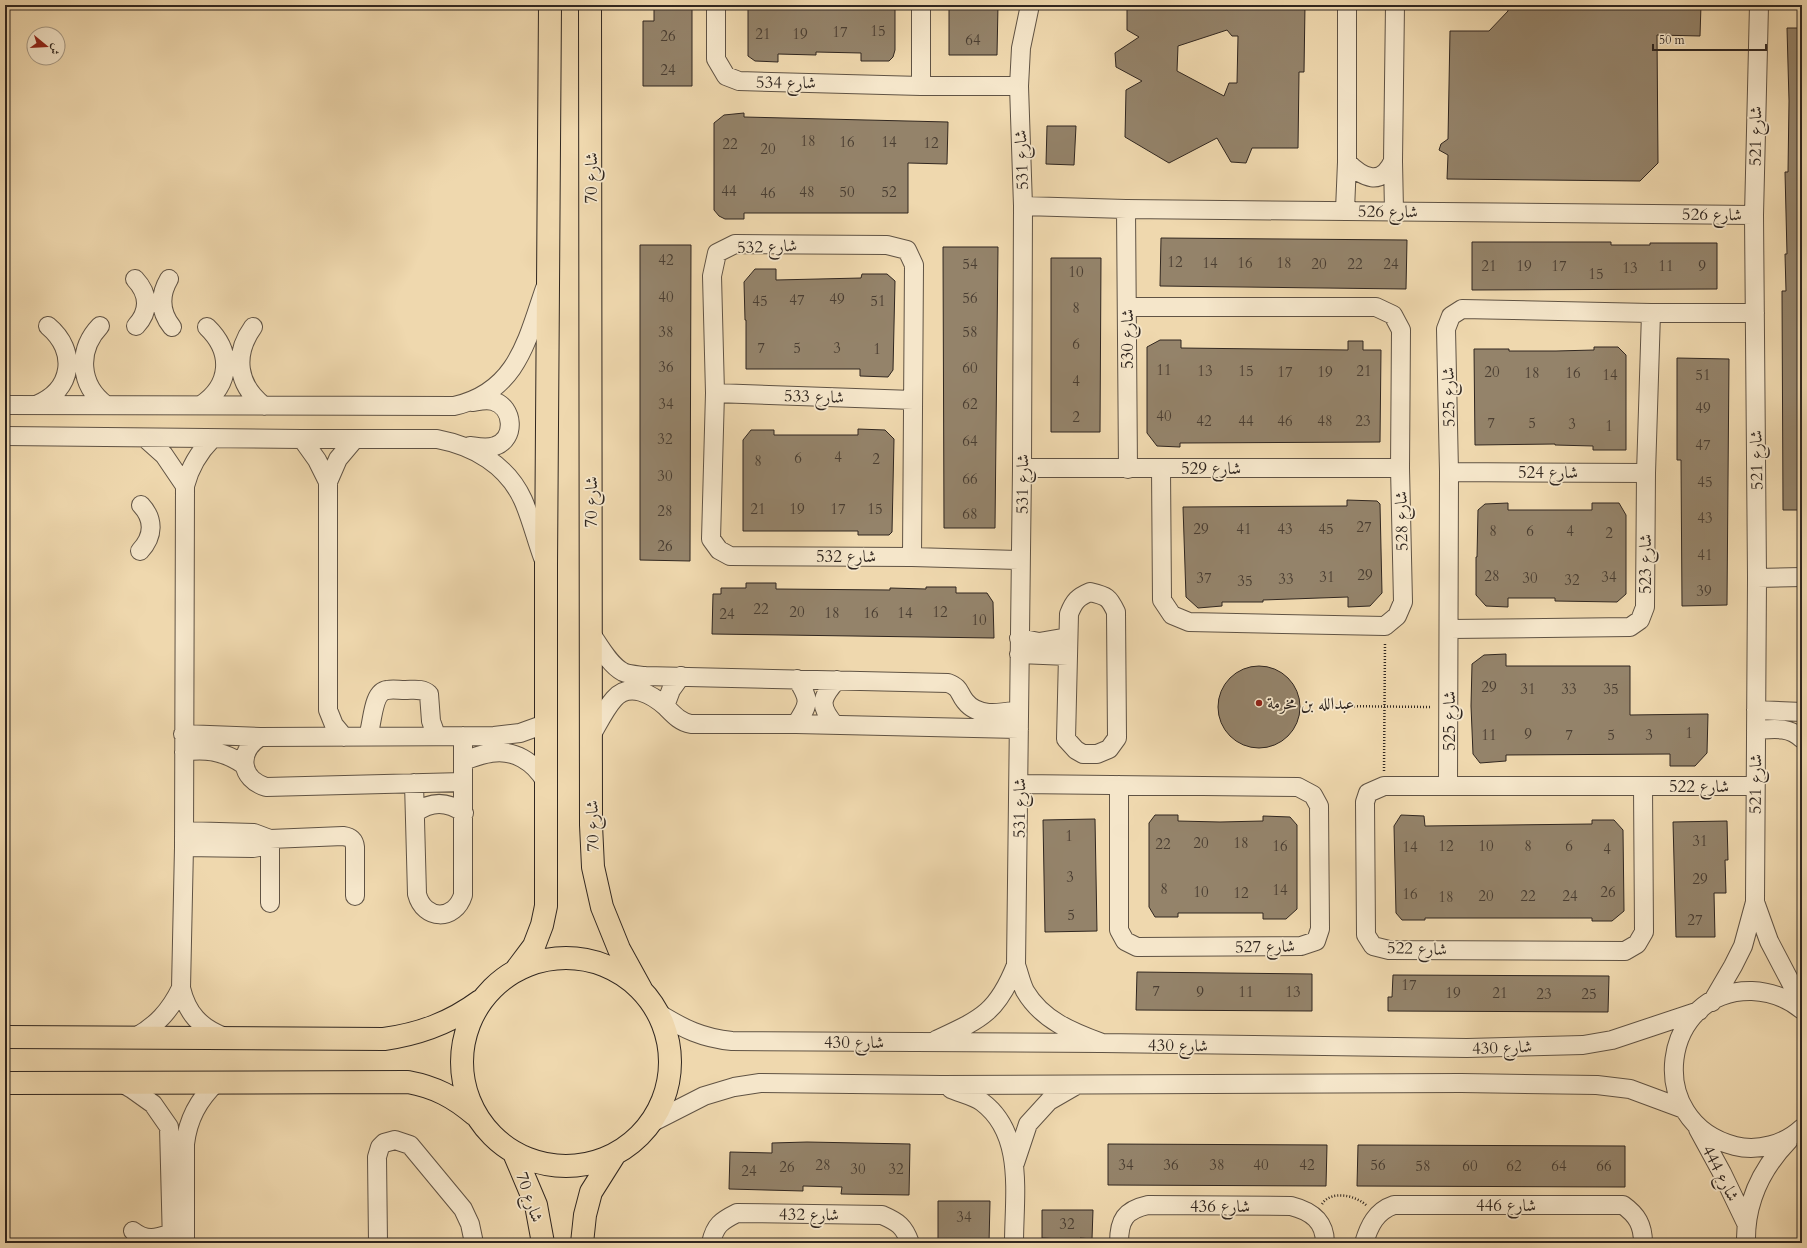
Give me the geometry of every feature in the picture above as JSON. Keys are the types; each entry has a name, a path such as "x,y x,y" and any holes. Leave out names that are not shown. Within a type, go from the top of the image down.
{"main road":[{"path":"516,970 534,946 542,925 546,906 545,724 550,5"},
{"name":"شارع 70","path":"590,5 592,635 590,826 593,867 602,907 619,949 641,989"},
{"path":"5,1083 408,1082 428,1086 446,1093 477,1117 493,1137 514,1153 542,1164 572,1166 601,1160 628,1146 649,1124 659,1107 666,1089 670,1070 669,1050 665,1031 658,1013 641,989 622,974 594,961 576,958 545,960 516,970 499,982 484,998 472,1018 463,1047 462,1065 464,1083 469,1100 477,1117"},
{"path":"5,1037 384,1039 406,1036 447,1022 484,998"},
{"name":"شارع 70","path":"514,1153 536,1206 543,1243"},
{"path":"582,1243 585,1215 591,1192 615,1154"}],"street":[{"name":"شارع 534","path":"716,5 716,58 726,76 739,81 921,86 1018,86"},
{"path":"921,5 921,86"},
{"name":"شارع 531","path":"1030,5 1021,48 1018,86 1023,206 1022,468 1016,965 1025,990 1036,1006 1065,1029 1102,1043"},
{"path":"1345,210 1347,162 1347,5"},
{"path":"1394,211 1393,161 1395,5"},
{"name":"شارع 521","path":"1694,1123 1684,1109 1677,1095 1673,1065 1675,1050 1689,1023 1705,1006 1733,966 1743,946 1754,902 1757,578 1754,215 1757,9"},
{"path":"1347,162 1358,173 1369,177 1380,176 1388,171 1393,161"},
{"name":"شارع 526","path":"1023,206 1126,209 1754,215"},
{"name":"شارع 530","path":"1126,209 1128,469"},
{"name":"شارع 532","path":"912,557 914,265 907,250 887,245 735,244 717,253 712,276 715,393 711,539 719,550 730,556 912,557 1020,560"},
{"path":"135,279 141,284 146,299 145,314 136,326"},
{"path":"169,279 163,293 162,300 164,314 172,327"},
{"path":"467,403 491,390 518,361 524,350 548,280"},
{"name":"شارع 528","path":"1127,307 1376,307 1393,315 1401,330 1400,468 1403,602 1397,616 1385,626"},
{"name":"شارع 525","path":"1448,785 1449,472 1446,329 1451,316 1462,309 1651,314 1755,312"},
{"name":"شارع 523","path":"1449,629 1630,627 1640,620 1645,607 1646,473 1651,314"},
{"path":"36,405 48,399 59,390 64,382 67,369 65,347 61,338 48,326"},
{"path":"100,326 94,332 86,346 84,367 89,387 99,400 106,405"},
{"path":"201,406 216,392 222,383 225,368 224,352 220,343 207,327"},
{"path":"254,327 243,345 240,364 245,384 250,392 264,406"},
{"name":"شارع 533","path":"715,393 913,400"},
{"path":"5,405 443,407 488,400 500,404 508,414 510,427 505,439 488,448 465,446 437,439 302,440 5,436"},
{"path":"145,438 164,454 185,486"},
{"path":"212,439 198,455 188,475 185,486 184,839 181,988 184,1002 195,1019 212,1032 225,1037"},
{"path":"302,440 317,460 328,482"},
{"path":"344,737 334,725 328,710 328,482 338,459 354,440"},
{"path":"465,446 490,459 517,489 523,500 546,566"},
{"name":"شارع 529","path":"1022,468 1400,468"},
{"path":"1161,468 1162,600 1172,615 1189,622 1385,626"},
{"name":"شارع 524","path":"1449,472 1646,473"},
{"path":"140,551 149,539 151,532 149,517 141,504"},
{"path":"1757,578 1802,577"},
{"path":"1090,592 1104,595 1110,600 1116,612 1117,738 1109,749 1097,754 1083,754 1076,750 1066,739 1068,637 1069,614 1078,597 1090,592"},
{"path":"592,635 615,665 623,672 645,676 948,683 960,690 964,701 973,709 982,712 997,713 1019,710"},
{"path":"1019,646 1068,637"},
{"path":"1019,646 1068,656"},
{"path":"665,706 671,690 681,676"},
{"path":"796,724 806,710 807,695 797,679"},
{"path":"835,725 826,714 823,704 826,692 837,680"},
{"path":"368,736 373,720 375,699 380,693 386,690 423,690 429,694 431,721 436,735"},
{"path":"591,736 614,698 624,692 634,690 644,692 665,706 679,719 691,724 796,724 1019,729"},
{"path":"951,727 959,717 964,701"},
{"path":"311,737 328,710"},
{"path":"1756,710 1802,712"},
{"path":"184,743 260,737 436,735 507,736 545,724"},
{"path":"1756,730 1783,729 1796,733 1802,738"},
{"path":"414,783 417,894 419,901 429,912 443,915 457,908 463,895 463,736"},
{"path":"260,737 248,748 244,765 249,777 254,782 266,788 463,782"},
{"path":"184,743 232,756 244,765"},
{"path":"464,761 492,752 513,754 521,757 535,767 546,781"},
{"name":"شارع 527","path":"1019,784 1119,785 1298,787 1313,794 1319,806 1320,929 1316,940 1301,946 1144,947 1137,947 1125,941 1119,930 1119,785"},
{"name":"شارع 522","path":"1644,786 1644,932 1637,944 1625,951 1389,950 1373,946 1366,935 1365,802 1368,793 1384,786 1448,785 1755,786"},
{"path":"415,813 428,805 443,804 451,805 464,813"},
{"path":"184,839 254,833 270,839 350,837 356,847 355,896"},
{"path":"270,839 270,903"},
{"name":"شارع 521","path":"1754,902 1769,941 1802,1004"},
{"name":"شارع 531","path":"930,1042 966,1026 987,1013 998,1001 1008,985 1016,965"},
{"path":"134,1038 147,1031 162,1017 175,1001 181,988"},
{"name":"شارع 430","path":"658,1013 692,1033 715,1039 753,1042 1102,1043 1467,1048 1583,1045 1612,1040 1705,1006 1727,994 1744,991 1762,992 1779,996 1802,1010"},
{"path":"120,1082 153,1104 169,1127 176,1240"},
{"path":"176,1240 187,1130 198,1103 216,1082"},
{"name":"شارع 430","path":"649,1124 704,1096 734,1087 760,1083 1075,1085 1461,1083 1597,1085 1630,1089 1684,1109"},
{"path":"941,1085 981,1101 998,1116 1006,1131 1014,1166 1014,1243"},
{"path":"1014,1166 1028,1124 1049,1101 1075,1085"},
{"path":"1694,1123 1708,1135 1724,1143 1741,1148 1758,1148 1776,1144 1798,1132"},
{"name":"شارع 444","path":"1694,1123 1711,1152 1746,1223"},
{"name":"شارع 444","path":"1746,1243 1746,1223 1757,1186 1765,1168 1776,1153 1798,1132"},
{"path":"378,1243 377,1157 380,1147 384,1143 395,1140 410,1145 463,1209 470,1224 474,1243"},
{"name":"شارع 446","path":"1364,1243 1368,1228 1376,1216 1385,1208 1394,1205 1623,1205 1634,1213 1643,1231 1643,1243"},
{"name":"شارع 436","path":"1119,1243 1122,1224 1126,1214 1136,1208 1148,1206 1291,1206 1303,1209 1314,1216"},
{"name":"شارع 432","path":"711,1243 714,1230 724,1219 737,1213 882,1215 897,1222 906,1232 910,1243"},
{"path":"1314,1216 1323,1228 1325,1243"},
{"path":"133,1231 138,1236 151,1239 176,1240"}],"path":[{"path":"1384,786 1385,626"},
{"path":"1336,706 1449,707"},
{"path":"1314,1216 1325,1199 1334,1195 1351,1197 1364,1202 1376,1216"}],"building":[{"path":"654,5 692,5 692,86 643,86 643,21 654,21"},
{"path":"748,5 895,5 895,50 893,57 889,61 861,61 861,53 816,52 816,55 778,54 778,62 755,61 748,56"},
{"path":"949,5 998,5 997,55 949,55"},
{"path":"1127,5 1305,5 1304,72 1299,72 1298,148 1252,148 1246,163 1231,162 1217,138 1169,163 1125,137 1126,90 1142,81 1116,67 1115,53 1139,37 1127,30","holes":["1227,30 1232,36 1238,36 1237,83 1229,83 1224,96 1177,71 1178,46"]},
{"path":"1508,5 1701,5 1700,36 1657,35 1658,163 1640,181 1447,179 1448,155 1439,150 1441,144 1448,139 1450,31 1489,31 1508,11"},
{"path":"1787,28 1802,28 1802,510 1783,510 1782,291 1786,291 1785,254 1787,254 1785,172 1788,172 1789,101"},
{"path":"744,113 744,117 948,122 947,164 908,163 908,213 744,213 744,219 725,219 719,216 714,210 714,123 724,115"},
{"path":"1047,126 1076,126 1074,165 1046,164"},
{"path":"1161,238 1407,240 1406,289 1160,286"},
{"path":"1472,242 1611,242 1611,245 1650,245 1650,243 1717,243 1717,289 1472,290"},
{"path":"640,245 691,245 690,561 640,560"},
{"path":"943,247 998,247 995,528 944,528"},
{"path":"1051,258 1101,258 1100,432 1051,432"},
{"path":"755,269 776,269 776,280 861,278 862,274 887,274 895,281 893,370 888,377 860,376 860,369 746,369 744,282"},
{"path":"1160,340 1181,340 1181,348 1348,350 1348,341 1363,341 1363,350 1381,350 1380,442 1180,443 1180,447 1157,446 1147,433 1147,347"},
{"path":"1594,347 1618,347 1626,355 1626,450 1593,450 1593,446 1555,444 1475,445 1474,349 1556,351 1594,350"},
{"path":"1677,358 1729,359 1727,605 1682,606 1681,460 1677,460"},
{"path":"858,429 885,430 894,439 892,532 889,535 858,535 858,531 743,531 743,440 751,430 774,430 774,435 858,435"},
{"path":"1347,500 1377,501 1380,504 1382,593 1370,606 1348,607 1348,597 1263,600 1263,602 1222,602 1222,606 1198,608 1186,597 1183,507 1347,506"},
{"path":"1508,503 1508,510 1592,510 1592,503 1619,503 1626,515 1626,594 1617,602 1555,601 1555,598 1508,598 1508,607 1486,606 1476,595 1478,510 1485,504"},
{"path":"746,583 776,583 776,589 890,590 890,588 926,589 926,587 956,587 956,593 987,593 993,602 994,638 712,634 713,594 721,594 721,588 746,588"},
{"path":"1506,654 1506,666 1630,666 1630,715 1708,714 1707,753 1695,766 1670,766 1670,754 1506,755 1506,761 1480,763 1473,754 1471,706 1472,664 1484,655"},
{"name":"عبدالله بن مخرمة","path":"1259,666 1275,669 1288,678 1297,691 1300,707 1297,723 1288,736 1275,745 1259,748 1243,745 1230,736 1221,723 1218,707 1221,691 1230,678 1243,669"},
{"path":"1155,815 1178,815 1178,821 1220,822 1263,821 1263,816 1290,817 1297,825 1297,909 1286,919 1263,919 1263,913 1178,913 1178,917 1155,917 1149,907 1149,823"},
{"path":"1401,815 1424,816 1425,826 1592,824 1592,820 1614,820 1623,830 1624,911 1612,921 1592,921 1592,918 1425,918 1425,920 1402,920 1396,913 1394,826"},
{"path":"1095,819 1097,931 1045,932 1043,820"},
{"path":"1727,821 1728,860 1725,860 1726,893 1714,893 1715,937 1676,937 1673,822"},
{"path":"1137,972 1312,974 1312,1011 1136,1010"},
{"path":"1393,975 1609,976 1608,1012 1388,1011 1388,997 1392,997"},
{"path":"807,1142 910,1144 909,1195 841,1194 842,1187 803,1186 803,1191 729,1189 730,1152 772,1153 772,1143"},
{"path":"1108,1144 1327,1145 1326,1186 1108,1185"},
{"path":"1358,1145 1625,1146 1625,1187 1357,1186"},
{"path":"938,1201 990,1201 989,1243 938,1243"},
{"path":"1042,1210 1093,1210 1092,1239 1080,1238 1080,1240 1042,1238"}],"place":[{"name":"عبدالله بن مخرمة","path":"1259,703"}]}
